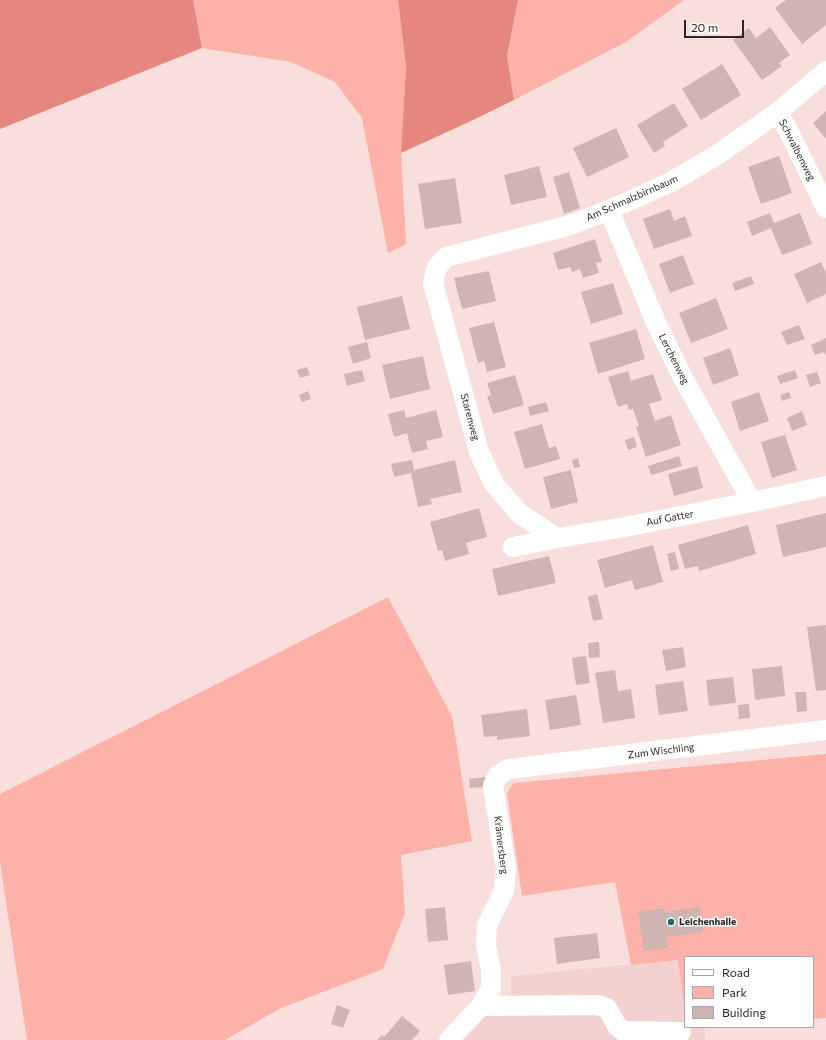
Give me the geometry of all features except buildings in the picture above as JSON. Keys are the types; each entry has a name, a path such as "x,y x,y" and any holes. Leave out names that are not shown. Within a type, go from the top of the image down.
{"street":[{"name":"Am Schmalzbirnbaum","path":"437,267 446,257 571,225 669,183 716,155 778,112 826,71"},
{"name":"Schwalbenweg","path":"778,112 826,208"},
{"name":"Lerchenweg","path":"609,210 657,325 682,376 752,502"},
{"name":"Starenweg","path":"437,267 433,283 479,452 494,484 520,514 558,538"},
{"name":"Auf Gatter","path":"513,548 558,538 625,527 752,502 826,486"},
{"name":"Zum Wischling","path":"498,775 509,769 826,730"},
{"name":"Krämersberg","path":"449,1040 482,1006 491,988 491,970 486,946 488,924 504,891 506,869 493,786 498,775"},
{"path":"482,1006 598,1005 607,1008 617,1026 623,1031 681,1032"}],"shaded area":[{"path":"0,0 193,0 202,48 0,129"},
{"path":"398,0 518,0 507,56 514,100 401,153 406,66"},
{"path":"678,960 684,1005 684,1028 705,1028 705,1040 460,1040 481,1016 511,1010 511,976"}],"green space":[{"path":"193,0 398,0 406,66 401,153 406,244 388,253 362,118 335,82 291,62 202,48"},
{"path":"518,0 684,0 626,42 514,100 507,56"},
{"path":"388,597 452,716 472,841 401,855 405,913 383,969 281,1008 225,1040 27,1040 0,862 0,794"},
{"path":"826,754 826,1018 814,1019 814,956 684,956 684,1005 678,960 631,965 615,882 522,896 507,793 514,783"}],"place":[{"name":"Leichenhalle","path":"671,922"}]}
